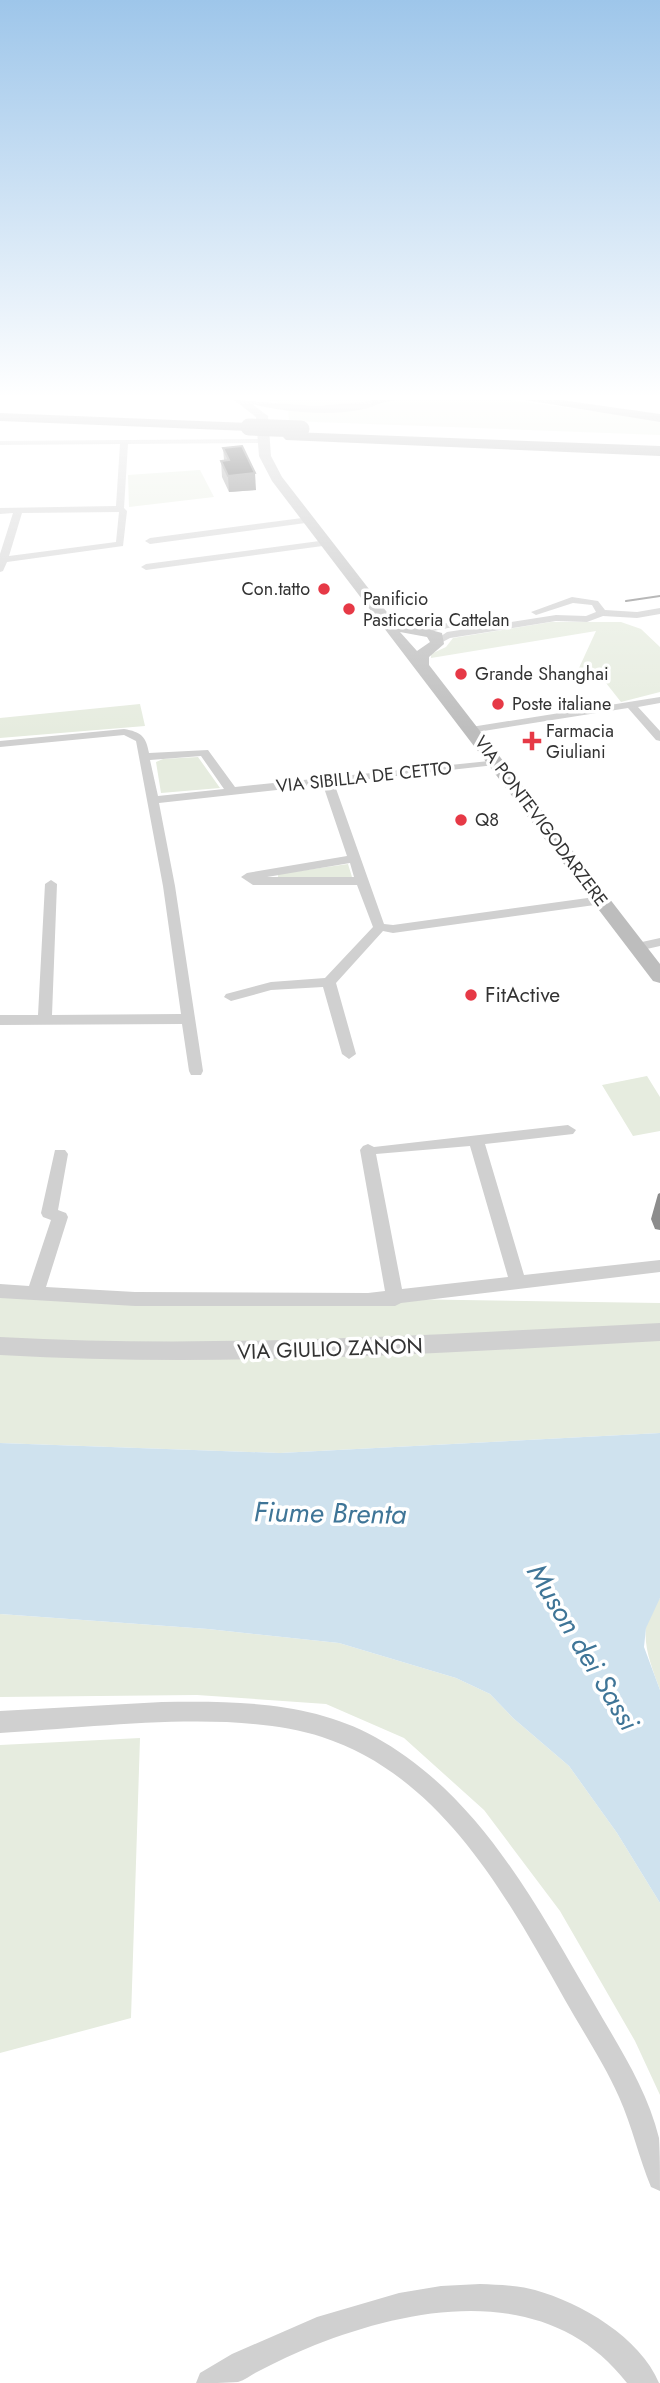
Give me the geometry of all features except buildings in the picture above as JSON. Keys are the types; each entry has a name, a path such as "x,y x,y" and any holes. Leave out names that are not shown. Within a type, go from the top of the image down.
{"main road":[{"name":"VIA PONTEVIGODARZERE","path":"303,511 388,623 389,628 404,643 413,660 422,666 660,976"},
{"path":"388,623 435,634 434,644 422,654 422,666"},
{"path":"416,631 405,634 404,643 434,644"}],"street":[{"path":"18,511 1,565 120,544 123,511"},
{"path":"149,541 310,520"},
{"path":"146,567 327,543"},
{"path":"416,631 559,606 568,601 587,600 598,605 602,613"},
{"path":"559,606 559,612 574,619"},
{"path":"434,644 450,634 556,618 592,619 602,613 629,615 660,611"},
{"path":"471,730 660,700"},
{"path":"631,705 660,738"},
{"path":"0,744 124,732 138,737 169,886 196,1071"},
{"path":"144,757 204,752 232,792"},
{"name":"VIA SIBILLA DE CETTO","path":"152,800 495,762"},
{"path":"328,782 380,927"},
{"path":"356,858 247,877 253,881 363,880"},
{"path":"44,1021 47,1009 51,884"},
{"path":"231,997 271,986 329,982 380,927 409,927 602,900"},
{"path":"638,947 660,942"},
{"path":"329,982 349,1054"},
{"path":"0,1020 188,1019"},
{"path":"395,1299 374,1150 568,1130"},
{"path":"476,1140 518,1283"},
{"path":"35,1294 60,1217 49,1213 60,1154"},
{"path":"0,1291 244,1301 395,1299 660,1266"},
{"name":"VIA GIULIO ZANON","path":"0,1346 133,1353 236,1353 660,1332"},
{"path":"0,1722 210,1713 279,1717 324,1727 384,1753 448,1805 526,1909 628,2089 660,2178"},
{"path":"209,2383 247,2359 335,2321 466,2297 520,2300 587,2326 645,2383"}],"shaded area":[{"path":"551,622 621,622 641,629 660,647 660,692 621,702 606,683 573,681 596,631 431,658 431,654 446,647 453,638"},
{"path":"140,704 145,726 0,738 0,718"},
{"path":"198,757 220,788 161,793 156,762 163,759"},
{"path":"348,864 352,877 278,877 278,874"},
{"path":"647,1076 660,1097 660,1131 633,1136 602,1085"},
{"path":"0,1293 660,1303 660,1433 280,1453 0,1443"},
{"path":"660,1598 660,1690 648,1655 646,1632 647,1620"},
{"path":"0,1614 208,1629 339,1643 456,1678 490,1694 513,1718 569,1766 617,1833 660,1903 660,2095 635,2041 560,1911 484,1810 404,1738 326,1704 197,1695 0,1697"},
{"path":"140,1738 131,2018 0,2053 0,1745"}],"water":[{"path":"660,1433 660,1598 646,1628 644,1647 660,1690 660,1903 617,1833 569,1766 513,1718 490,1694 456,1678 339,1643 208,1629 0,1614 0,1443 280,1453"}],"tram line":[{"path":"626,601 660,596"}],"place":[{"name":"Con.tatto","path":"324,589"},
{"name":"Panificio Pasticceria Cattelan","path":"349,609"},
{"name":"Grande Shanghai","path":"461,674"},
{"name":"Poste italiane","path":"498,704"},
{"name":"Farmacia Giuliani","path":"532,741"},
{"name":"Q8","path":"461,820"},
{"name":"FitActive","path":"471,995"}],"water label":[{"name":"Fiume Brenta","path":"330,1513"},
{"name":"Muson dei Sassi","path":"583,1647"}]}
